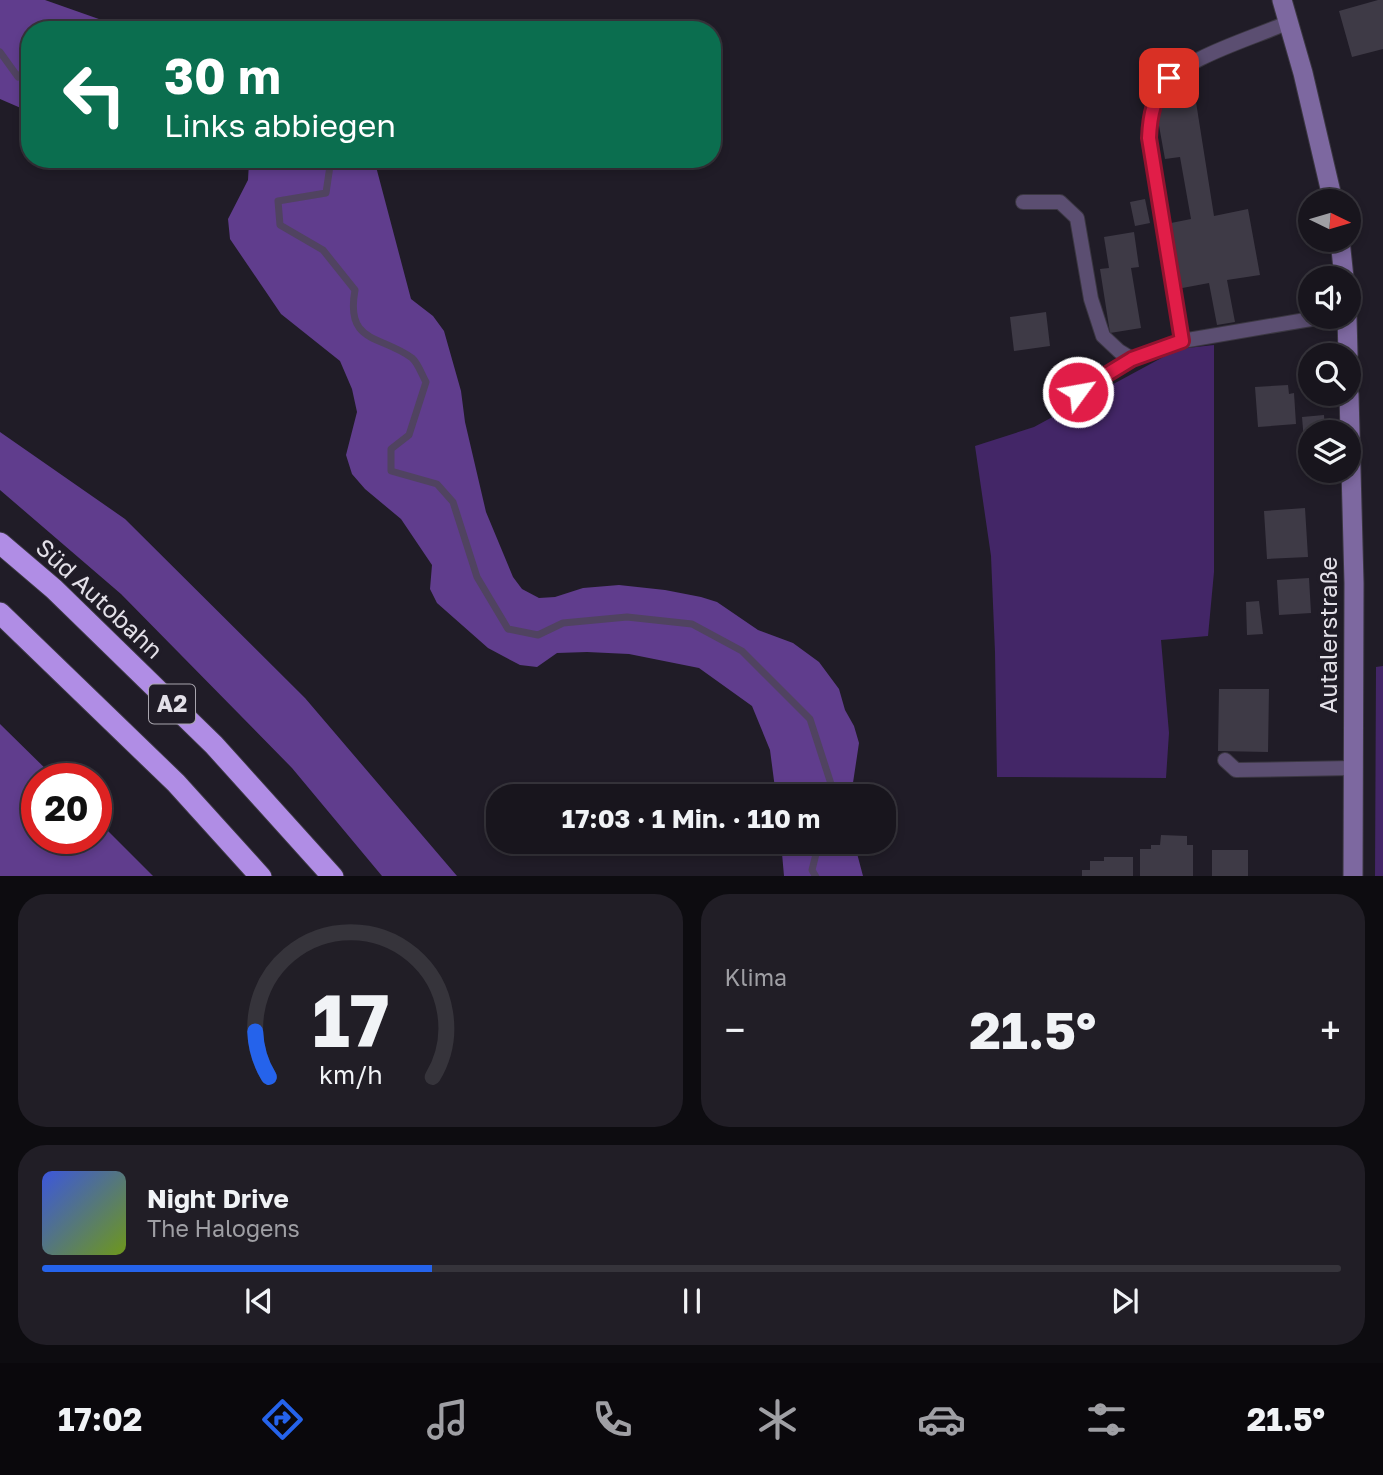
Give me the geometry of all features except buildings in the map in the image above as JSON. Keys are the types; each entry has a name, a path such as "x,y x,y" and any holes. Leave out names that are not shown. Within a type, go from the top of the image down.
{"highway":[{"name":"Süd Autobahn","path":"0,544 54,589 214,745 332,876"},
{"name":"A2","path":"0,613 176,783 260,876"}],"main road":[{"path":"1282,0 1330,189"},
{"name":"Autalerstraße","path":"1349,406 1354,583 1353,876"}],"lane":[{"path":"1182,341 1149,138 1151,111 1155,99 1169,78 1186,66 1289,23"},
{"path":"1023,202 1060,202 1077,218 1091,299 1103,336 1132,359"},
{"path":"1059,403 1132,359 1182,341 1298,321"},
{"path":"1225,760 1236,770 1353,768"}],"shaded area":[{"path":"0,0 45,0 104,21 21,21 21,108 0,99"},
{"path":"249,168 376,168 411,299 433,316 444,331 461,391 465,422 486,512 513,577 522,589 539,598 555,597 583,588 619,585 701,597 717,602 758,630 793,643 819,662 839,689 859,743 853,784 774,784 770,750 752,706 699,668 629,654 587,652 557,653 537,667 520,665 488,648 437,603 430,589 432,565 401,519 365,489 352,474 346,455 357,412 352,389 340,361 281,314 230,239 228,219 248,180"},
{"path":"1214,345 1214,572 1208,636 1161,640 1169,733 1166,778 997,777 991,556 975,446 1034,427 1178,349"},
{"path":"0,432 125,519 305,698 457,876 382,876 292,768 121,594 0,490"},
{"path":"1383,666 1383,876 1375,876 1376,667"},
{"path":"0,724 40,763 21,763 21,854 112,854 112,835 153,876 0,876"},
{"path":"782,854 857,854 863,876 784,876"}],"waterway":[{"path":"0,52 18,77 21,74"},
{"path":"330,168 326,193 278,201 280,225 323,250 355,290 353,307 360,329 368,336 412,358 418,366 426,382 409,435 391,449 391,471 437,484 453,502 477,577 508,629 538,635 563,623 627,617 692,624 742,651 810,719 831,784"},
{"path":"815,876 812,870 816,854"}],"route":[{"path":"1078,392 1132,359 1182,341 1149,138 1151,111 1155,99 1169,78"}]}
